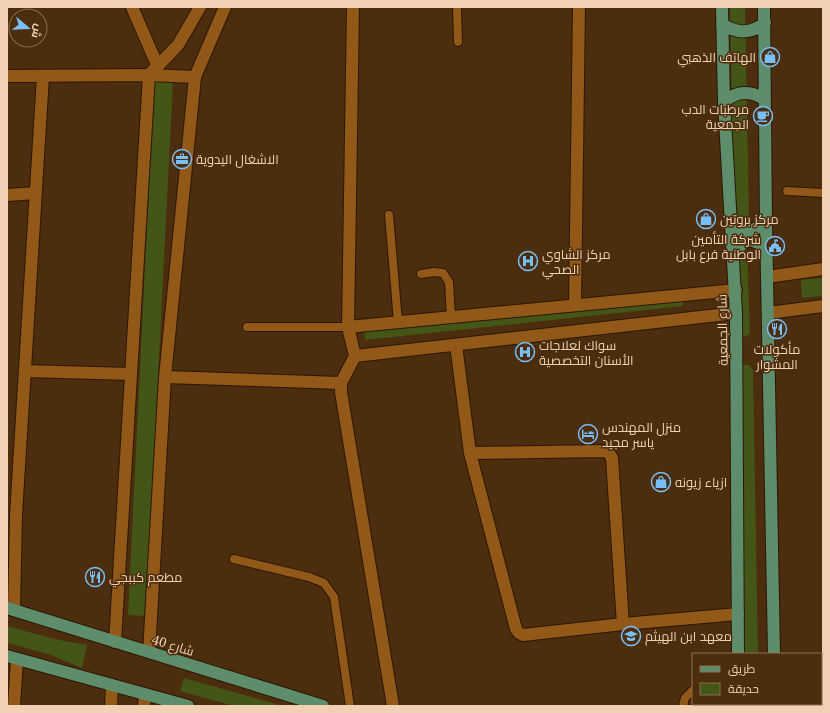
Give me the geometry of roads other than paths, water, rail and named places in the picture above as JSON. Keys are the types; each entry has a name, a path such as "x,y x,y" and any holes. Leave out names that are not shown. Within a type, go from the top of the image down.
{"main road":[{"name":"شارع الجمعية","path":"722,7 724,102 736,290 738,653"},
{"path":"764,7 764,99 774,653"},
{"path":"722,24 736,31 744,32 752,31 765,23"},
{"path":"724,102 729,97 743,92 751,93 764,99"},
{"path":"732,227 740,230 751,231 760,228 766,222"},
{"path":"733,255 743,243 750,240 758,243 767,250"},
{"name":"شارع 40","path":"10,609 323,706"},
{"path":"12,658 188,706"}],"street":[{"path":"115,642 130,374 154,71 132,7"},
{"path":"154,71 178,45 200,7"},
{"path":"149,652 165,377 195,77 226,7"},
{"path":"353,7 348,327 355,356 341,383 341,392 393,706"},
{"path":"575,305 579,7"},
{"path":"7,76 43,76 154,71 195,77"},
{"path":"10,609 11,514 25,371 43,76"},
{"path":"7,195 36,193"},
{"path":"767,277 823,269"},
{"path":"348,327 736,290"},
{"path":"768,313 823,306"},
{"path":"355,356 736,313"},
{"path":"456,345 470,453 516,629 519,633 523,635 623,624 738,614"},
{"path":"25,371 130,374"},
{"path":"165,377 341,383"},
{"path":"470,453 604,451 609,453 612,458 623,624"},
{"path":"12,658 14,706"},
{"path":"112,685 112,706"},
{"path":"144,706 145,694"}],"lane":[{"path":"457,7 458,42"},
{"path":"786,191 823,193"},
{"path":"389,215 398,322"},
{"path":"421,274 434,272 443,273 449,282 451,317"},
{"path":"247,327 348,327"},
{"path":"234,559 309,577 324,583 334,598 350,706"},
{"path":"684,706 685,698 692,691"}],"place":[{"name":"الهاتف الذهبي","path":"770,57"},
{"name":"مرطبات الدب الجمعية","path":"763,116"},
{"name":"الاشغال اليدوية","path":"182,159"},
{"name":"مركز بروتين","path":"706,219"},
{"name":"شركة التأمين الوطنية فرع بابل","path":"775,246"},
{"name":"مركز الشاوي الصحي","path":"528,261"},
{"name":"مأكولات المشوار","path":"777,329"},
{"name":"سواك لعلاجات الأسنان التخصصية","path":"525,352"},
{"name":"منزل المهندس ياسر مجيد","path":"588,434"},
{"name":"ازياء زيونه","path":"661,482"},
{"name":"مطعم كببجي","path":"95,577"},
{"name":"معهد ابن الهيثم","path":"631,636"}]}
